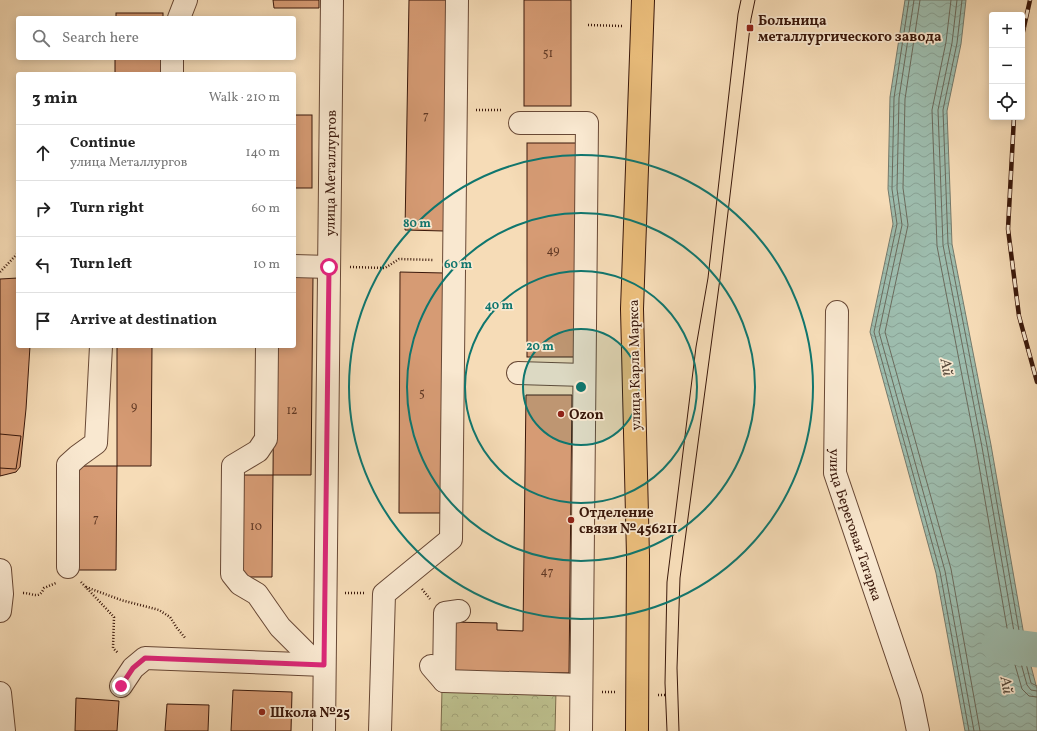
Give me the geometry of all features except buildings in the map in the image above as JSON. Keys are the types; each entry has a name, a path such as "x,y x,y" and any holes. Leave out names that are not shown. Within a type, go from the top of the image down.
{"main road":[{"name":"улица Карла Маркса","path":"637,731 638,556 632,309 643,0"}],"street":[{"path":"180,16 186,0"},
{"name":"улица Металлургов","path":"324,731 320,665 329,267 332,0"},
{"path":"380,731 384,594 451,539 454,378 457,0"},
{"path":"172,60 172,72"},
{"path":"513,117 587,123 581,731"},
{"path":"296,266 329,267"},
{"name":"улица Береговая Татарка","path":"837,312 835,473 911,696 918,731"},
{"path":"68,568 68,465 96,443 101,348"},
{"path":"267,348 266,439 258,451 233,466 232,574 240,584 257,594 280,627 320,665"},
{"path":"518,373 584,375"},
{"path":"0,570 1,603"},
{"path":"452,612 437,674 581,685"},
{"path":"121,686 133,668 145,658 204,659 320,665"},
{"path":"0,693 4,731"}],"path":[{"path":"588,25 642,26"},
{"path":"456,109 513,117"},
{"path":"0,272 16,255"},
{"path":"329,267 385,268 399,259 454,260"},
{"path":"1,603 26,593 36,596 42,594 44,588 57,582 68,568 114,617 113,648"},
{"path":"412,571 425,594 452,612"},
{"path":"86,587 121,600 159,610 170,617 185,639 204,645 204,659"}],"green space":[{"path":"442,689 556,691 555,731 441,731"}],"water":[{"name":"Ай","path":"905,0 966,0 961,44 947,111 952,244 991,445 1026,647 1037,689 1037,731 965,731 936,573 870,332 893,224 888,189 890,97"}],"waterway":[{"path":"999,645 1037,650"}],"tram line":[{"path":"667,731 665,683 667,582 696,347 708,278 738,14 741,0"},
{"path":"679,731 677,668 680,578 721,271 751,19 755,0"}],"railway":[{"path":"1025,22 1030,0"},
{"path":"1014,120 1008,229 1019,316 1037,382"}],"place":[{"name":"Больница металлургического завода","path":"750,28"},
{"name":"Ozon","path":"561,414"},
{"name":"Отделение связи №456211","path":"571,520"},
{"name":"Школа №25","path":"262,712"}],"route":[{"path":"121,686 133,668 145,658 184,658 324,665 329,267"}]}
